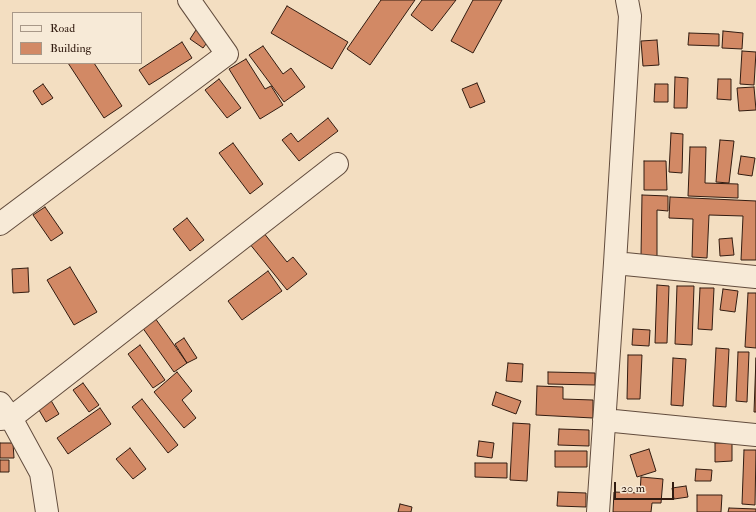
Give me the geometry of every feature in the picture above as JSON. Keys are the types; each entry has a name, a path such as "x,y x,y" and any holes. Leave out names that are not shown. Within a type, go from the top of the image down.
{"street":[{"path":"0,224 227,54 189,0"},
{"path":"598,512 616,263 630,16 626,0"},
{"path":"47,512 40,473 4,413 338,164"},
{"path":"616,263 756,277"},
{"path":"604,420 756,435"}],"building":[{"path":"381,0 415,0 370,65 347,49"},
{"path":"422,0 456,0 432,31 411,15"},
{"path":"473,0 502,0 473,53 451,41"},
{"path":"287,6 348,42 332,69 271,33"},
{"path":"198,27 212,36 203,48 190,39"},
{"path":"723,31 743,33 742,49 722,48"},
{"path":"689,33 719,34 719,46 688,45"},
{"path":"657,40 659,65 643,66 641,41"},
{"path":"182,42 192,58 149,85 139,70"},
{"path":"263,46 283,74 291,68 305,87 284,102 249,55"},
{"path":"742,51 756,52 754,85 740,84"},
{"path":"246,59 265,89 271,86 283,105 260,119 229,69"},
{"path":"69,64 95,64 122,106 104,118"},
{"path":"675,77 688,78 687,108 674,108"},
{"path":"219,79 241,108 227,118 205,90"},
{"path":"718,79 731,79 731,100 717,99"},
{"path":"477,83 485,102 470,108 462,89"},
{"path":"43,84 53,98 42,105 33,91"},
{"path":"655,84 668,84 668,102 654,102"},
{"path":"754,87 756,110 739,111 737,88"},
{"path":"328,118 338,131 299,161 282,140 291,133 298,142"},
{"path":"671,133 683,134 682,173 669,172"},
{"path":"720,140 734,141 729,183 716,182"},
{"path":"233,143 263,184 250,194 219,153"},
{"path":"690,147 706,147 705,183 738,184 738,198 688,196"},
{"path":"741,156 755,158 752,176 738,174"},
{"path":"644,161 666,161 667,190 644,190"},
{"path":"642,195 668,196 668,211 657,210 657,256 641,256"},
{"path":"670,197 756,201 756,260 741,260 743,216 709,215 707,258 692,257 693,219 669,218"},
{"path":"45,207 63,233 51,241 33,215"},
{"path":"187,218 204,240 190,251 173,229"},
{"path":"263,232 287,262 293,257 307,274 287,290 249,243"},
{"path":"732,238 734,255 720,256 719,239"},
{"path":"70,267 97,312 74,325 47,280"},
{"path":"28,268 29,292 13,293 12,269"},
{"path":"268,271 282,291 242,320 228,301"},
{"path":"657,285 669,286 667,343 655,343"},
{"path":"677,286 694,286 692,345 675,344"},
{"path":"700,288 714,288 712,330 698,329"},
{"path":"723,289 738,291 735,312 720,310"},
{"path":"748,293 756,293 756,348 745,347"},
{"path":"155,318 187,363 174,372 142,327"},
{"path":"633,329 650,330 649,346 632,345"},
{"path":"184,338 197,358 187,363 175,344"},
{"path":"140,345 165,380 153,388 128,354"},
{"path":"716,348 729,349 726,407 713,406"},
{"path":"738,352 749,352 747,402 736,401"},
{"path":"628,355 642,355 640,399 627,399"},
{"path":"673,358 686,359 683,406 671,405"},
{"path":"756,358 756,412 754,412"},
{"path":"508,363 523,364 522,382 506,381"},
{"path":"177,372 192,391 182,400 196,418 184,428 154,392"},
{"path":"548,372 595,373 595,385 548,384"},
{"path":"83,383 99,405 89,412 73,390"},
{"path":"537,386 563,387 563,399 593,400 593,418 536,415"},
{"path":"496,392 521,401 516,414 492,405"},
{"path":"49,397 59,414 46,422 36,405"},
{"path":"142,399 178,445 168,453 132,407"},
{"path":"100,408 111,424 68,454 57,438"},
{"path":"513,423 530,424 527,481 510,480"},
{"path":"559,429 589,430 589,446 558,445"},
{"path":"479,441 494,443 492,458 477,456"},
{"path":"0,443 13,443 14,458 0,458"},
{"path":"715,443 732,443 732,461 715,462"},
{"path":"130,448 146,469 133,479 116,459"},
{"path":"649,449 656,471 637,477 630,455"},
{"path":"744,450 756,450 755,505 742,504"},
{"path":"555,451 587,451 587,467 555,467"},
{"path":"0,460 9,460 9,472 0,472"},
{"path":"475,463 507,463 507,478 475,477"},
{"path":"696,469 712,470 711,481 695,481"},
{"path":"641,477 663,479 661,503 652,503 651,512 613,512 614,492 640,493"},
{"path":"686,486 688,497 674,499 672,488"},
{"path":"558,492 586,493 586,507 557,506"},
{"path":"697,495 722,495 721,512 697,512"},
{"path":"400,504 412,507 411,512 398,512"},
{"path":"729,508 756,509 756,512 728,512"}]}
